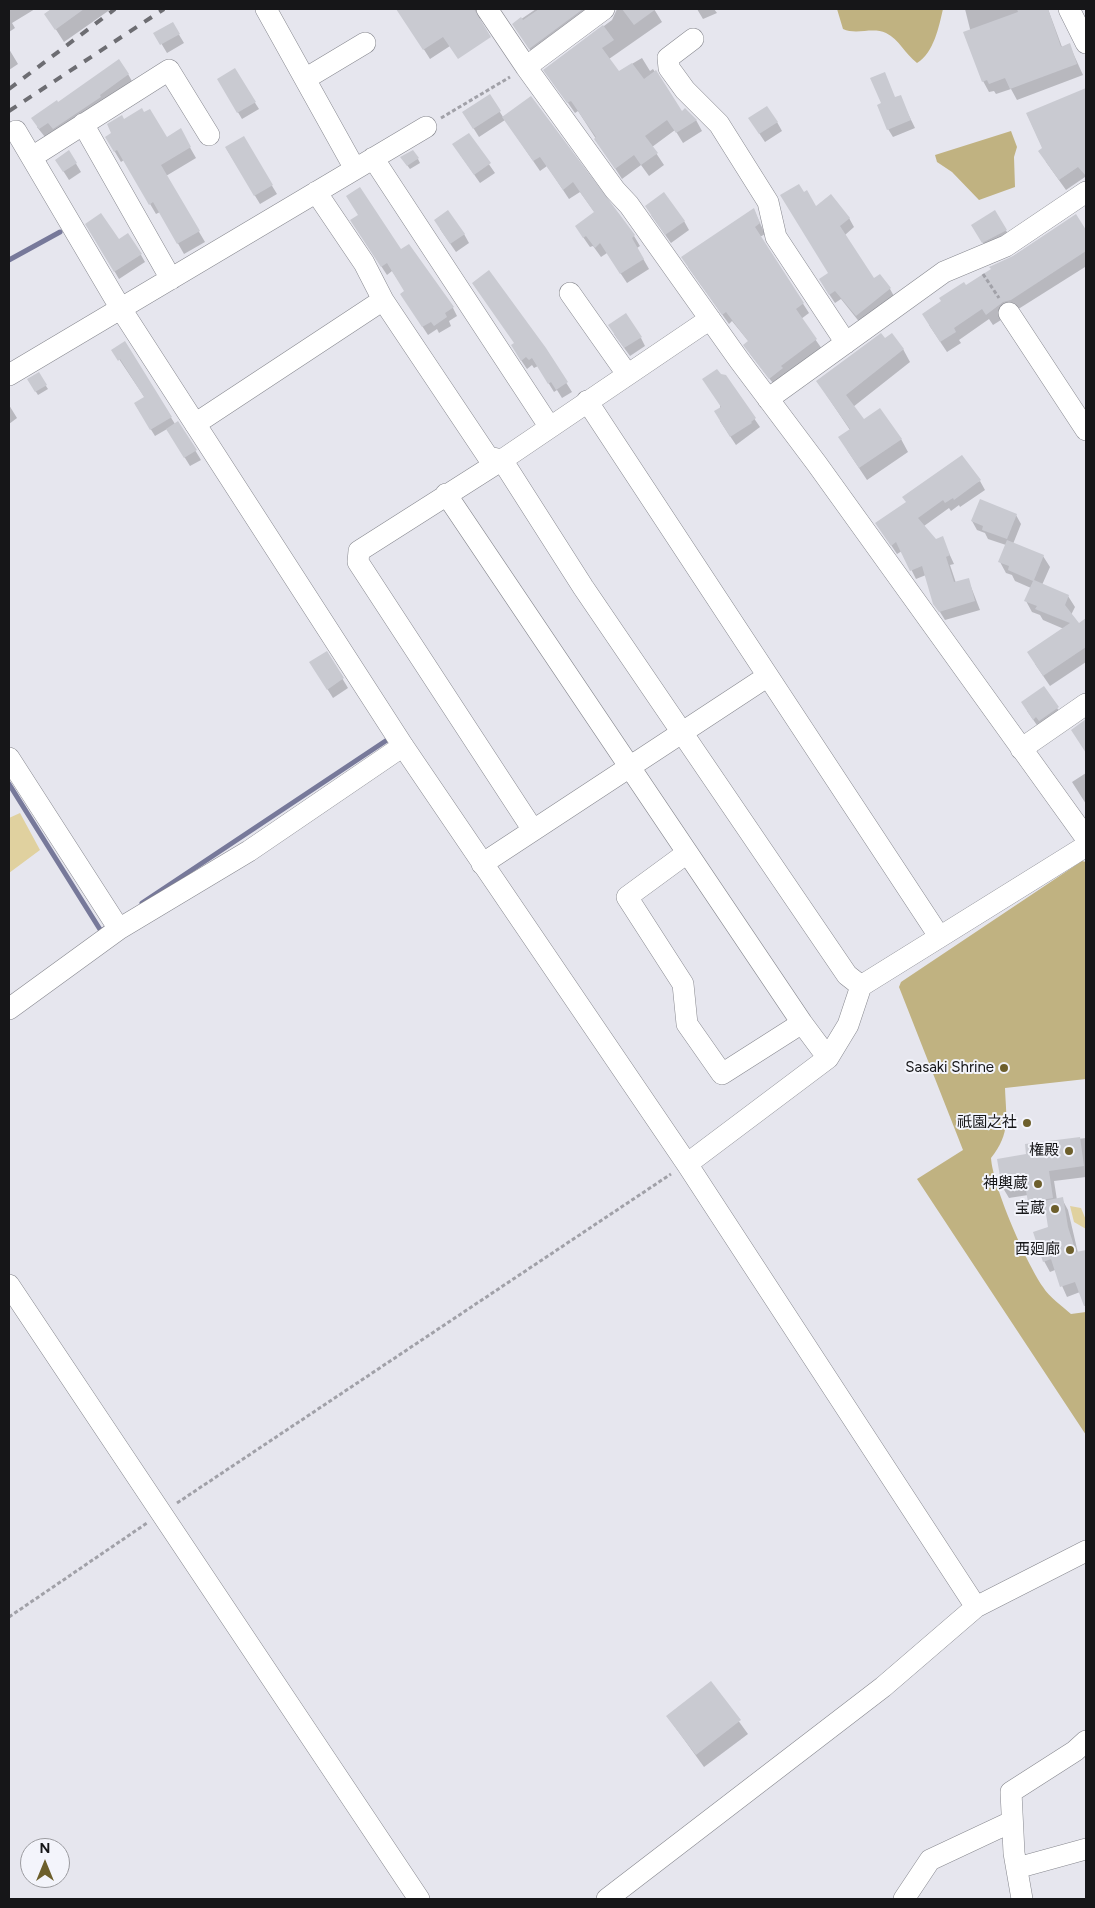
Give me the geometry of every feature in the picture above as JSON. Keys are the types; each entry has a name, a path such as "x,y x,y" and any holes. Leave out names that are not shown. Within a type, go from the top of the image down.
{"street":[{"path":"266,9 354,169"},
{"path":"487,9 614,190 629,205 1086,838 861,986 848,1025 828,1058 687,1164"},
{"path":"526,67 604,9"},
{"path":"1077,14 1086,43"},
{"path":"693,39 668,58 669,68 685,90 724,132 768,202 776,238 846,343"},
{"path":"305,79 365,43"},
{"path":"32,156 169,70 210,135"},
{"path":"83,124 171,279"},
{"path":"9,375 426,127"},
{"path":"16,130 121,309 402,746 687,1164 976,1607"},
{"path":"373,158 550,426"},
{"path":"316,192 364,263 383,300 488,457 502,460 583,587 848,976 861,986"},
{"path":"768,399 944,272 1006,246 1086,192"},
{"path":"570,293 627,374"},
{"path":"196,424 383,300"},
{"path":"1009,313 1086,430"},
{"path":"533,830 358,562 359,550 502,460 710,319"},
{"path":"587,401 939,936"},
{"path":"446,494 687,854 828,1058"},
{"path":"482,864 768,676"},
{"path":"1021,748 1086,704"},
{"path":"9,1009 119,930 249,851 402,746"},
{"path":"9,758 119,930"},
{"path":"687,854 627,897 683,984 687,1024 722,1074 802,1023"},
{"path":"9,1285 419,1899"},
{"path":"611,1898 883,1686 976,1607 1086,1551"},
{"path":"1022,1899 1011,1822 1011,1792 1075,1751 1086,1741"},
{"path":"904,1899 930,1860 1011,1822"},
{"path":"1017,1868 1086,1849"}],"path":[{"path":"426,127 526,67"},
{"path":"974,261 1009,313"},
{"path":"9,1617 162,1512 687,1164"}],"shaded area":[{"path":"837,9 943,9 932,46 923,59 917,63 895,39 886,33 881,31 848,31 843,29"},
{"path":"1011,131 1017,147 1014,157 1015,187 979,200 952,172 937,162 935,155"},
{"path":"20,813 40,850 9,873 9,818"},
{"name":"Sasaki Shrine","path":"1082,861 1086,862 1086,1079 1005,1088 1006,1124 1002,1141 991,1158 993,1171 1011,1224 1043,1287 1052,1298 1071,1314 1086,1312 1086,1435 917,1179 963,1150 899,987 901,982"},
{"path":"1070,1206 1081,1208 1086,1220 1086,1229 1074,1222"}],"building":[{"path":"51,9 84,9 55,30 44,14"},
{"path":"396,9 474,9 491,37 458,59 443,37 423,50"},
{"path":"539,9 583,9 529,49 512,24 521,17 523,20"},
{"path":"622,9 656,9 634,25"},
{"path":"1017,9 1048,9 1061,47 1070,43 1077,64 1010,89 1005,78 989,84 987,80 982,82 963,32 1018,12"},
{"path":"173,22 180,34 160,45 153,33"},
{"path":"603,25 614,40 602,48 619,71 632,63 644,79 656,70 682,111 685,108 697,120 676,133 667,120 645,136 658,153 641,165 634,155 615,169 571,101 567,103 543,70"},
{"path":"119,59 129,74 100,95 101,97 53,129 48,123 39,129 31,118 57,100 58,102"},
{"path":"235,68 256,102 237,113 217,79"},
{"path":"885,72 895,97 901,95 911,120 887,130 877,105 881,103 870,78"},
{"path":"1086,88 1086,176 1078,167 1059,180 1038,151 1042,148 1026,113"},
{"path":"490,94 501,111 473,129 462,112"},
{"path":"531,96 635,235 632,238 644,259 620,274 600,243 595,248 586,236 583,238 575,226 594,212 573,182 563,190 540,157 533,161 502,117"},
{"path":"767,106 778,122 759,134 748,118"},
{"path":"142,108 144,112 150,109 167,137 181,128 191,147 161,165 200,231 177,244 153,202 149,205 117,150 114,152 105,137 111,133 107,124 122,115 124,119"},
{"path":"469,133 491,163 474,175 452,144"},
{"path":"244,136 273,185 254,196 225,147"},
{"path":"69,150 77,163 63,172 55,160"},
{"path":"413,150 419,158 407,166 400,157"},
{"path":"799,184 804,192 807,190 816,206 831,194 850,218 840,226 874,278 880,274 891,288 856,316 835,291 829,295 819,279 828,273 780,195"},
{"path":"360,187 401,249 409,244 454,307 445,313 447,317 434,326 431,322 422,327 400,294 404,291 387,263 381,267 350,220 358,215 346,196"},
{"path":"664,192 685,221 665,235 645,206"},
{"path":"754,208 760,223 755,227 804,303 796,309 817,339 781,366 783,368 769,379 743,345 748,341 726,312 722,315 681,257"},
{"path":"448,210 465,234 450,244 434,220"},
{"path":"995,210 1007,230 982,243 971,225"},
{"path":"101,213 119,239 128,233 142,254 114,272 85,224"},
{"path":"1076,214 1086,230 1086,251 1011,300 1003,302 986,315 982,309 954,328 956,332 940,342 922,314 941,301 939,298 964,282 966,285 991,269 989,267 1013,256"},
{"path":"489,270 546,348 568,382 556,390 551,382 548,384 532,358 529,360 526,357 521,361 511,345 514,343 472,283"},
{"path":"626,313 642,337 624,348 608,325"},
{"path":"881,333 885,338 892,333 904,349 846,395 864,419 880,408 902,439 859,468 838,437 850,429 816,381"},
{"path":"125,341 172,417 150,430 134,403 144,397 120,359 118,361 111,350"},
{"path":"717,369 721,374 726,375 756,418 752,423 730,437 714,411 721,407 702,379"},
{"path":"39,372 47,385 35,392 27,379"},
{"path":"178,421 197,450 184,458 166,429"},
{"path":"962,455 981,480 954,500 953,498 945,503 943,500 918,518 936,539 943,536 950,555 946,557 954,582 969,578 975,601 939,612 933,604 922,566 910,571 896,542 891,546 875,523 906,502 902,497"},
{"path":"980,499 1017,514 1007,539 982,530 983,526 971,521"},
{"path":"1007,540 1044,555 1034,580 1069,595 1065,605 1079,623 1086,618 1086,647 1043,676 1027,652 1070,623 1035,609 1037,606 1024,601 1033,581 1008,570 1009,566 998,562"},
{"path":"327,651 344,678 327,690 309,662"},
{"path":"1044,686 1059,707 1039,721 1036,717 1033,720 1021,702"},
{"path":"1086,719 1086,753 1071,730"},
{"path":"1080,1137 1084,1166 1049,1171 1053,1198 1028,1202 1025,1185 1002,1188 997,1159 1026,1154 1025,1144"},
{"path":"1063,1197 1068,1227 1076,1252 1086,1250 1086,1306 1084,1306 1075,1282 1060,1287 1051,1259 1043,1262 1033,1232 1048,1227 1044,1201"},
{"path":"711,1681 741,1720 696,1755 666,1716"}],"waterway":[{"path":"9,260 60,232"},
{"path":"142,903 387,740"},
{"path":"9,784 101,931 104,929"}],"railway":[{"path":"9,89 115,9"},
{"path":"9,111 164,9"}],"place":[{"name":"Sasaki Shrine","path":"1004,1068"},
{"name":"祇園之社","path":"1027,1123"},
{"name":"権殿","path":"1069,1151"},
{"name":"神輿蔵","path":"1038,1184"},
{"name":"宝蔵","path":"1055,1209"},
{"name":"西廻廊","path":"1070,1250"}]}
